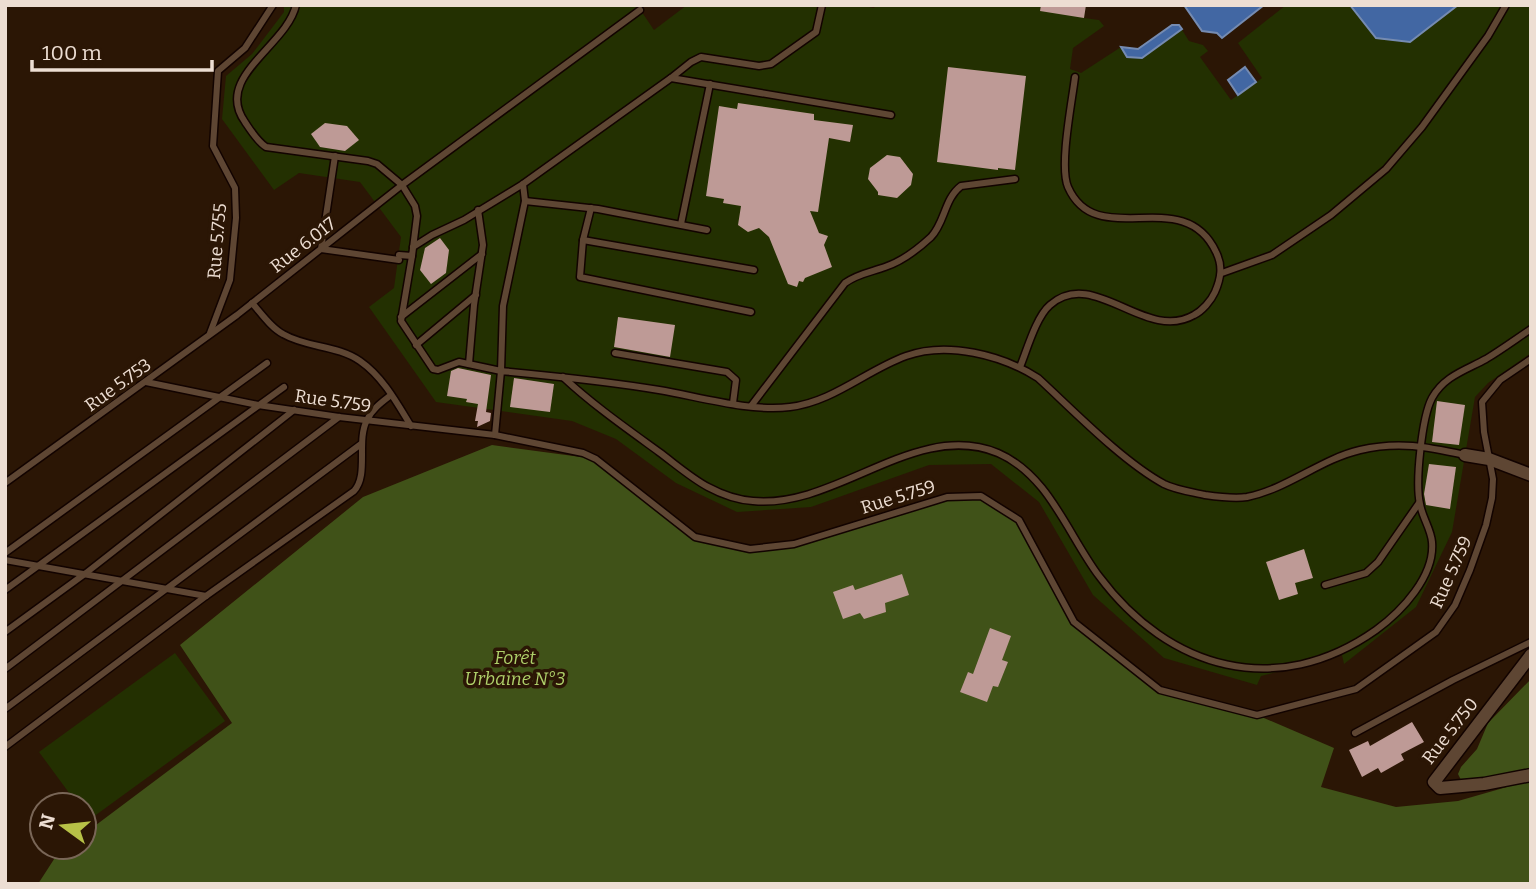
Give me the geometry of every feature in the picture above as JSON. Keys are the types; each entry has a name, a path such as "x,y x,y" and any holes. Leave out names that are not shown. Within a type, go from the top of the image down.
{"street":[{"path":"1465,454 1489,459 1531,475"},
{"name":"Rue 5.750","path":"1531,655 1434,782 1440,788 1484,784 1531,775"}],"lane":[{"name":"Rue 5.755","path":"209,335 230,280 236,218 235,188 213,146 218,71 244,48 273,5"},
{"path":"296,5 288,26 242,77 237,108 262,145 372,162 402,185 418,216 401,317 402,325 435,370 452,363 469,364 502,371 609,382 751,406 792,407 831,395 906,355 933,350 961,351 1020,367 1038,378 1145,472 1167,485 1220,497 1245,498 1266,492 1357,450 1393,444 1420,445 1465,454"},
{"path":"413,247 523,184 691,62 701,57 711,57 759,66 771,64 816,32 822,5"},
{"path":"1222,273 1272,255 1331,215 1386,169 1422,127 1488,36 1506,5"},
{"name":"Rue 6.017","path":"246,308 402,185 640,10"},
{"path":"1020,367 1042,315 1049,305 1057,300 1070,295 1088,294 1155,321 1182,322 1199,313 1214,295 1222,273 1212,244 1191,223 1173,218 1114,219 1087,208 1075,198 1064,174 1074,76"},
{"path":"671,78 891,115"},
{"path":"681,224 710,84"},
{"path":"335,156 321,249 412,256"},
{"path":"751,406 845,282 912,254 933,235 951,198 961,186 1015,179"},
{"path":"495,435 502,371 503,306 524,201 523,184"},
{"path":"524,201 591,208 707,230"},
{"path":"591,208 578,273 583,279 751,312"},
{"path":"469,364 475,295 482,254 483,232 478,210"},
{"path":"583,240 754,270"},
{"path":"401,317 482,254"},
{"path":"416,345 475,295"},
{"path":"252,303 281,334 331,347 360,361 374,373 411,426"},
{"name":"Rue 5.753","path":"5,483 246,308"},
{"path":"563,377 583,396 706,487 751,501 775,501 809,495 928,448 958,444 979,446 1003,456 1027,472 1048,496 1098,575 1133,616 1163,639 1192,653 1224,664 1256,670 1312,661 1348,646 1376,630 1399,610 1421,581 1433,555 1432,538 1419,503 1420,445 1432,398 1449,377 1487,359 1531,329"},
{"path":"615,353 727,372 736,380 733,403"},
{"path":"1489,459 1482,402 1500,380 1531,359"},
{"path":"5,553 267,363"},
{"name":"Rue 5.759","path":"146,382 258,405 366,421 495,435 583,453 596,459 695,537 750,549 794,544 947,497 981,496 1019,520 1074,622 1127,665 1160,690 1257,715 1356,689 1436,632 1455,605 1486,525 1493,479 1489,459"},
{"path":"5,590 284,387"},
{"path":"5,747 206,596 354,491 361,479 361,444 366,421 391,395"},
{"path":"5,632 86,573 294,410"},
{"path":"5,669 339,417"},
{"path":"5,709 361,444"},
{"path":"1325,585 1366,573 1378,562 1419,503"},
{"path":"5,560 206,596"},
{"path":"1355,733 1531,642"}],"green space":[{"path":"284,5 637,5 654,30 687,5 859,5 874,8 876,5 1086,5 1084,18 1099,20 1104,26 1073,48 1070,69 1081,73 1121,47 1137,49 1172,25 1179,25 1189,41 1203,45 1208,51 1200,57 1231,100 1262,78 1238,43 1286,5 1350,5 1376,38 1410,42 1458,5 1531,5 1531,353 1488,383 1475,397 1452,532 1416,607 1344,664 1342,655 1261,676 1257,685 1164,658 1093,595 1039,502 991,464 929,465 811,507 737,512 676,483 616,439 572,421 436,402 369,307 394,288 401,237 360,182 299,173 274,190 222,119 226,76 252,54 284,12"},
{"name":"Forêt Urbaine N°3","path":"492,445 596,459 695,537 750,549 794,544 947,497 981,496 1019,520 1074,622 1159,690 1257,715 1334,748 1321,787 1396,807 1458,801 1531,780 1531,884 38,884 53,861 98,861 98,824 232,723 180,645 363,497"},
{"path":"175,653 225,721 98,813 98,791 68,791 39,752"},
{"path":"1531,679 1531,770 1462,782 1458,774 1461,767 1477,749 1488,723"}],"water":[{"path":"1184,5 1264,5 1222,38 1217,33 1202,31"},
{"path":"1350,5 1458,5 1410,42 1376,38"},
{"path":"1172,25 1179,25 1182,29 1142,58 1127,57 1121,47 1138,49"},
{"path":"1245,67 1256,82 1238,95 1228,80"}],"building":[{"path":"1041,5 1086,5 1084,18 1040,11"},
{"path":"948,67 1026,76 1015,170 937,162"},
{"path":"738,103 814,114 814,120 853,125 850,142 829,138 818,212 810,211 819,233 828,236 824,245 832,267 805,278 803,282 799,281 797,287 788,284 769,237 759,228 748,232 738,225 741,206 706,196 719,106 737,109"},
{"path":"325,123 347,126 359,140 345,151 320,147 311,134"},
{"path":"887,155 900,157 913,174 911,185 897,198 878,195 868,179 870,168"},
{"path":"440,238 449,250 446,273 431,284 420,270 425,248"},
{"path":"618,317 675,325 670,357 614,347"},
{"path":"458,368 491,375 486,412 491,413 490,421 477,427 478,421 475,421 478,404 447,396 451,371"},
{"path":"514,378 554,384 550,412 510,407"},
{"path":"1437,401 1465,405 1459,445 1432,442"},
{"path":"1429,464 1456,467 1450,509 1426,505 1424,494"},
{"path":"1304,549 1313,578 1295,583 1298,594 1279,600 1266,562"},
{"path":"902,574 909,595 885,603 886,612 864,619 860,613 843,619 833,592 853,585 855,590"},
{"path":"990,628 1011,636 1002,660 1008,662 998,687 993,686 987,702 960,692 968,672 973,674"},
{"path":"1412,722 1424,742 1401,754 1404,760 1381,773 1378,768 1362,777 1349,750 1368,741 1370,746"}]}
